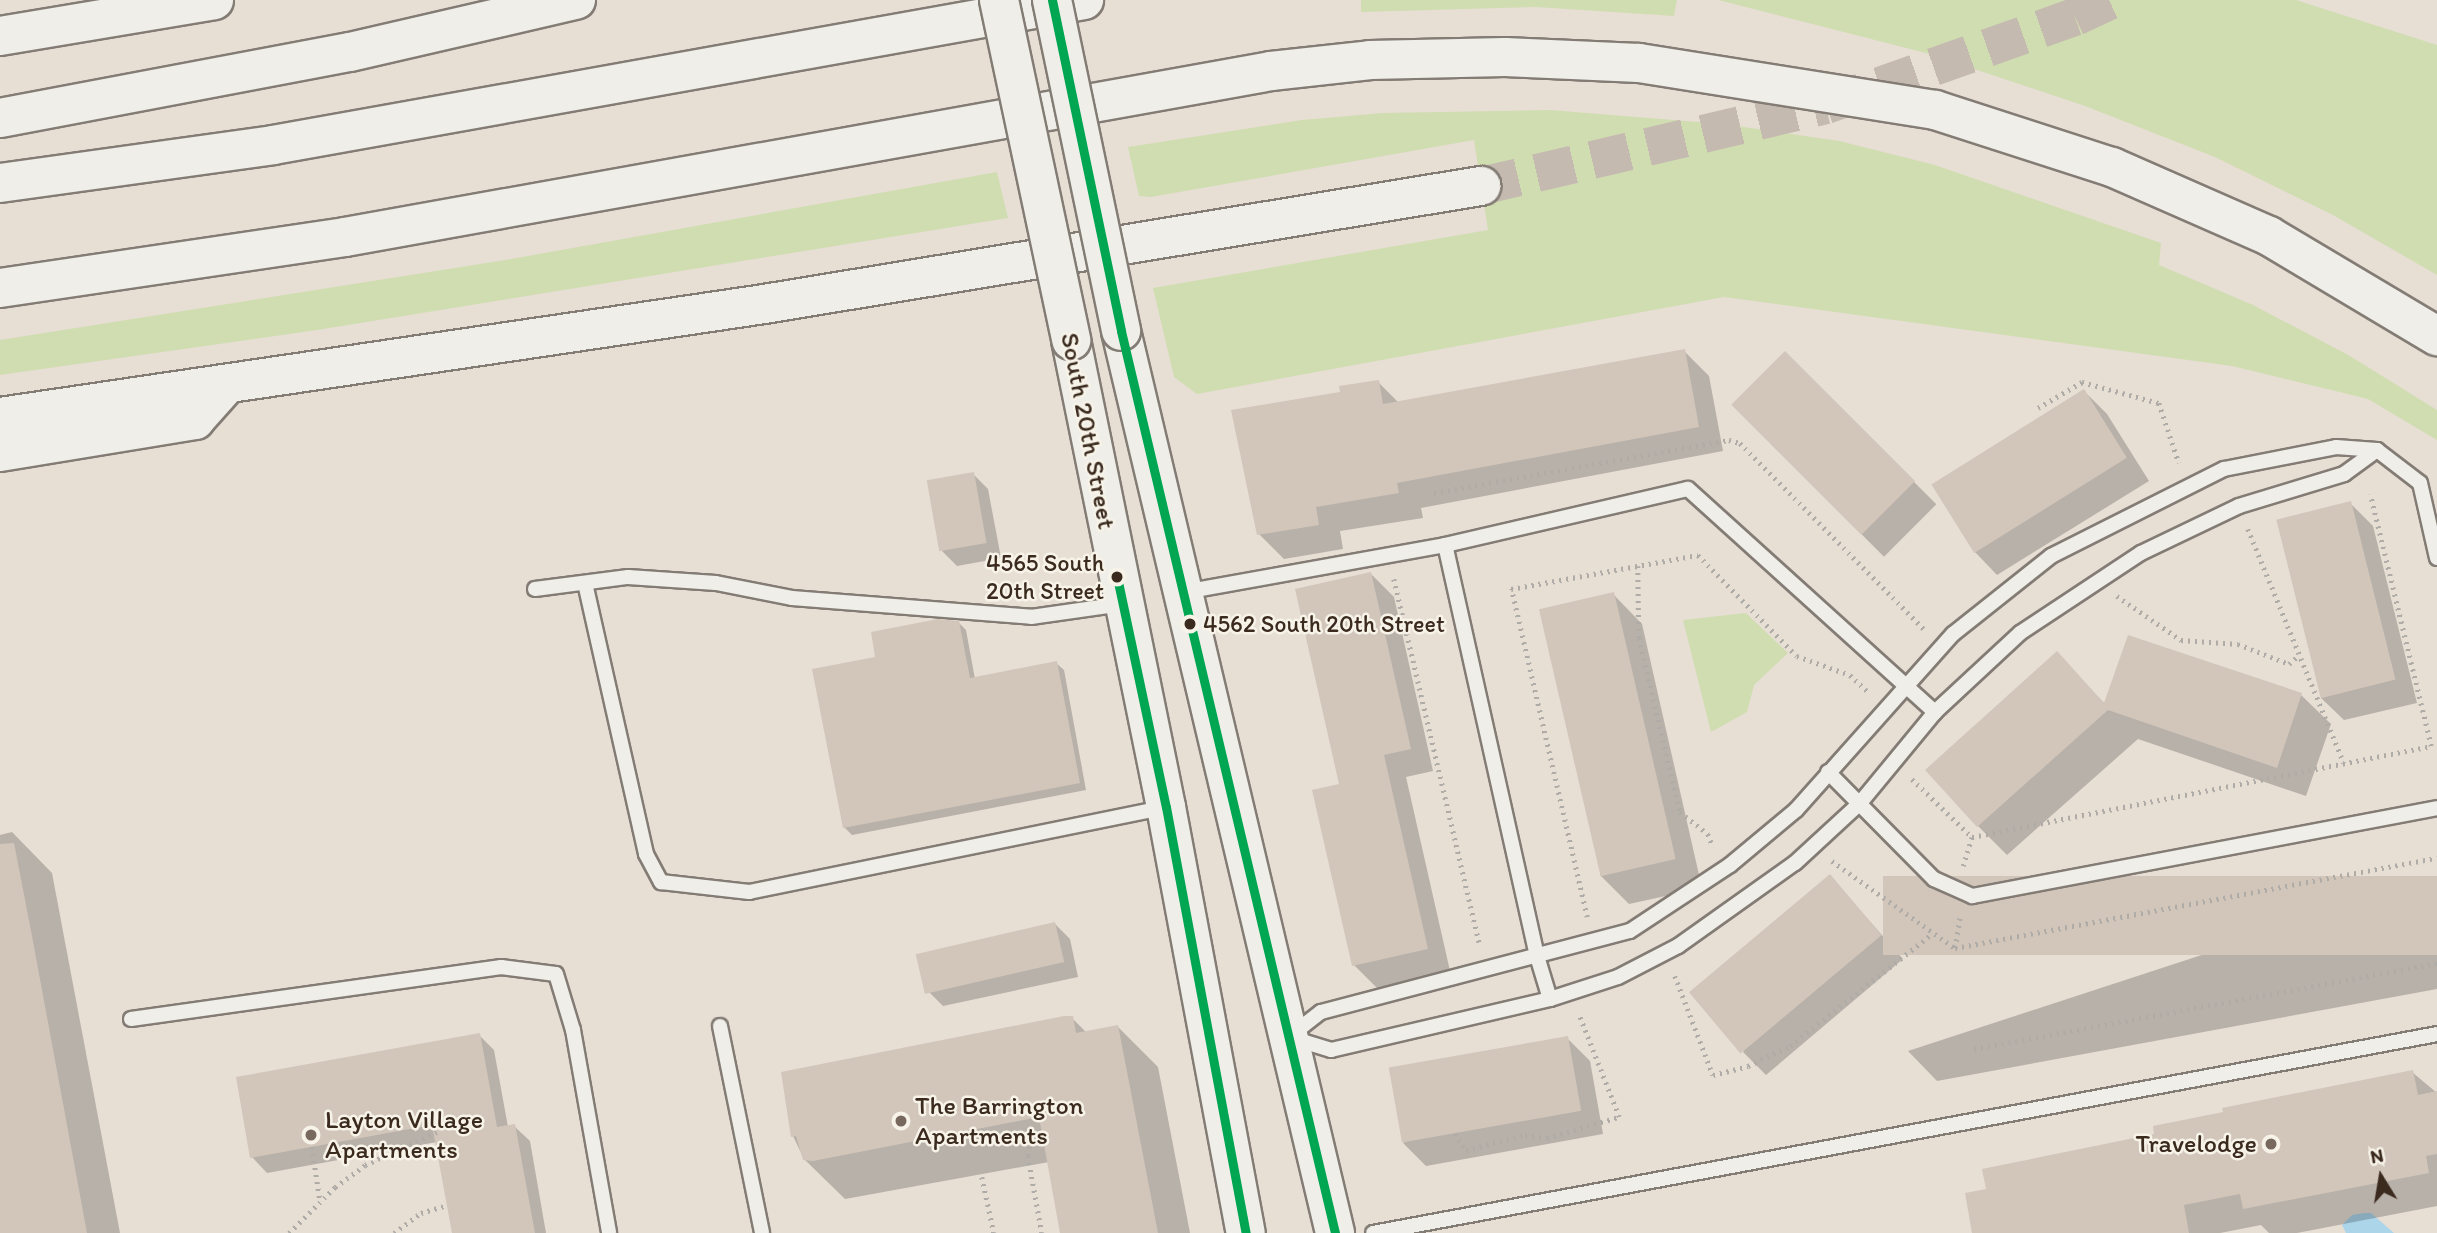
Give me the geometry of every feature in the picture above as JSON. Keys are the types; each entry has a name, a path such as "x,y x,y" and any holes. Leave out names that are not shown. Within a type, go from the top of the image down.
{"main road":[{"path":"0,36 214,0"},
{"path":"0,118 350,52 576,0"},
{"name":"South 20th Street","path":"999,0 1166,807 1246,1233"},
{"name":"South 20th Street","path":"1052,0 1121,331 1335,1233"},
{"path":"0,183 273,145 1084,0"},
{"path":"0,288 345,237 1270,71 1370,60 1505,57 1639,63 1935,110 2112,167 2269,236 2437,336"},
{"path":"0,417 764,304 1481,186"},
{"path":"0,452 195,420 227,384"},
{"path":"1122,604 1182,592"}],"lane":[{"path":"1289,1037 1321,1012 1630,931 1730,864 1796,810 1953,634 2064,549 2224,469 2336,447 2377,450 2420,483 2437,558"},
{"path":"1289,1037 1331,1050 1550,999 1618,976 1678,946 1795,863 1860,803 1935,712 2020,633 2141,553 2239,506 2344,474 2377,450"},
{"path":"1182,592 1445,545 1688,489 1935,712"},
{"path":"1445,545 1536,956 1550,999"},
{"path":"535,589 628,577 716,583 792,598 1031,617 1122,604"},
{"path":"585,583 646,854 661,882 749,892 1166,807"},
{"path":"1828,772 1934,879 1972,896 2437,808"},
{"path":"131,1019 501,967 556,974 573,1030 608,1233"},
{"path":"720,1026 762,1233"},
{"path":"1373,1233 2437,1034"}],"path":[{"path":"2038,408 2082,382 2160,403 2179,465 2168,470"},
{"path":"1434,493 1729,440 1740,443 1926,631"},
{"path":"1902,769 1972,837 2431,746 2370,494"},
{"path":"2239,506 2344,763"},
{"path":"1388,555 1482,951"},
{"path":"1598,919 1588,922 1511,589 1698,555 1797,656 1850,675 1871,695 1933,624"},
{"path":"1638,566 1639,638 1680,812 1708,834 1713,848 1702,855"},
{"path":"2107,590 2181,640 2238,644 2288,664 2299,655"},
{"path":"1825,860 1838,863 1932,934 1955,948 2437,858"},
{"path":"1673,970 1713,1075 1748,1066 1790,1045 1932,934"},
{"path":"1973,1049 2437,963"},
{"path":"1455,1134 1466,1150 1525,1135 1547,1138 1619,1117 1577,1008"},
{"path":"1041,1131 1031,1140 1028,1156 1042,1233"},
{"path":"289,1233 320,1201 365,1165 437,1132"},
{"path":"312,1147 320,1201"},
{"path":"982,1177 994,1233"},
{"path":"394,1233 421,1213 447,1205"}],"green space":[{"path":"1361,0 1677,0 1674,16 1536,7 1361,12"},
{"path":"1718,0 2296,0 2437,45 2437,275 2333,215 2215,157 2085,106 1926,53"},
{"path":"1550,110 1723,124 1839,141 1935,165 2161,243 2159,265 2253,305 2350,356 2437,410 2437,440 2368,399 2232,366 1724,297 1197,394 1174,377 1153,288 1488,230 1474,140 1151,197 1139,196 1128,147 1302,120 1383,113"},
{"path":"997,172 1008,218 317,330 0,375 0,340 511,259"},
{"path":"1746,613 1788,653 1754,685 1747,712 1711,732 1683,620"}],"water":[{"path":"2371,1213 2394,1233 2346,1233 2342,1225 2352,1215"}],"building":[{"path":"1685,349 1699,427 1397,483 1399,493 1316,507 1319,525 1257,535 1231,410 1340,392 1339,386 1379,380 1383,404"},
{"path":"1785,351 1915,481 1861,535 1731,405"},
{"path":"2084,389 2127,458 1974,553 1931,484"},
{"path":"974,472 987,543 939,551 927,480"},
{"path":"2351,501 2396,680 2321,698 2276,520"},
{"path":"1371,572 1411,749 1384,755 1428,949 1352,966 1312,790 1339,784 1295,589"},
{"path":"1614,592 1676,859 1601,876 1539,609"},
{"path":"938,619 959,621 970,678 1057,661 1080,783 843,828 812,669 875,657 871,632"},
{"path":"2128,635 2302,693 2277,768 2108,710 1977,827 1925,770 2057,651 2104,703"},
{"path":"14,843 87,1233 0,1233 0,844"},
{"path":"1830,874 1881,935 1740,1054 1689,992"},
{"path":"1883,876 2437,876 2437,955 1883,955"},
{"path":"1055,922 1064,962 925,994 916,954"},
{"name":"The Barrington Apartments","path":"1073,1016 1076,1033 1118,1025 1158,1233 1060,1233 1039,1117 813,1161 803,1160 796,1136 791,1137 781,1072"},
{"name":"Layton Village Apartments","path":"480,1033 497,1127 515,1124 535,1233 452,1233 432,1125 250,1158 236,1077"},
{"path":"1568,1036 1581,1111 1402,1142 1389,1068"},
{"name":"Travelodge","path":"2413,1070 2418,1095 2437,1091 2437,1154 2426,1156 2429,1173 2243,1209 2240,1194 2184,1205 2189,1233 1972,1233 1965,1193 1986,1189 1982,1169 2154,1134 2153,1126 2223,1112 2222,1108"}],"tunnel":[{"path":"1481,186 1826,105 2075,17 2111,0"}],"transit line":[{"path":"1052,0 1121,331 1335,1233"},
{"path":"1117,577 1166,807 1246,1233"}],"place":[{"name":"4565 South 20th Street","path":"1117,577"},
{"name":"4562 South 20th Street","path":"1190,624"},
{"name":"The Barrington Apartments","path":"901,1121"},
{"name":"Layton Village Apartments","path":"311,1135"},
{"name":"Travelodge","path":"2271,1144"}]}
